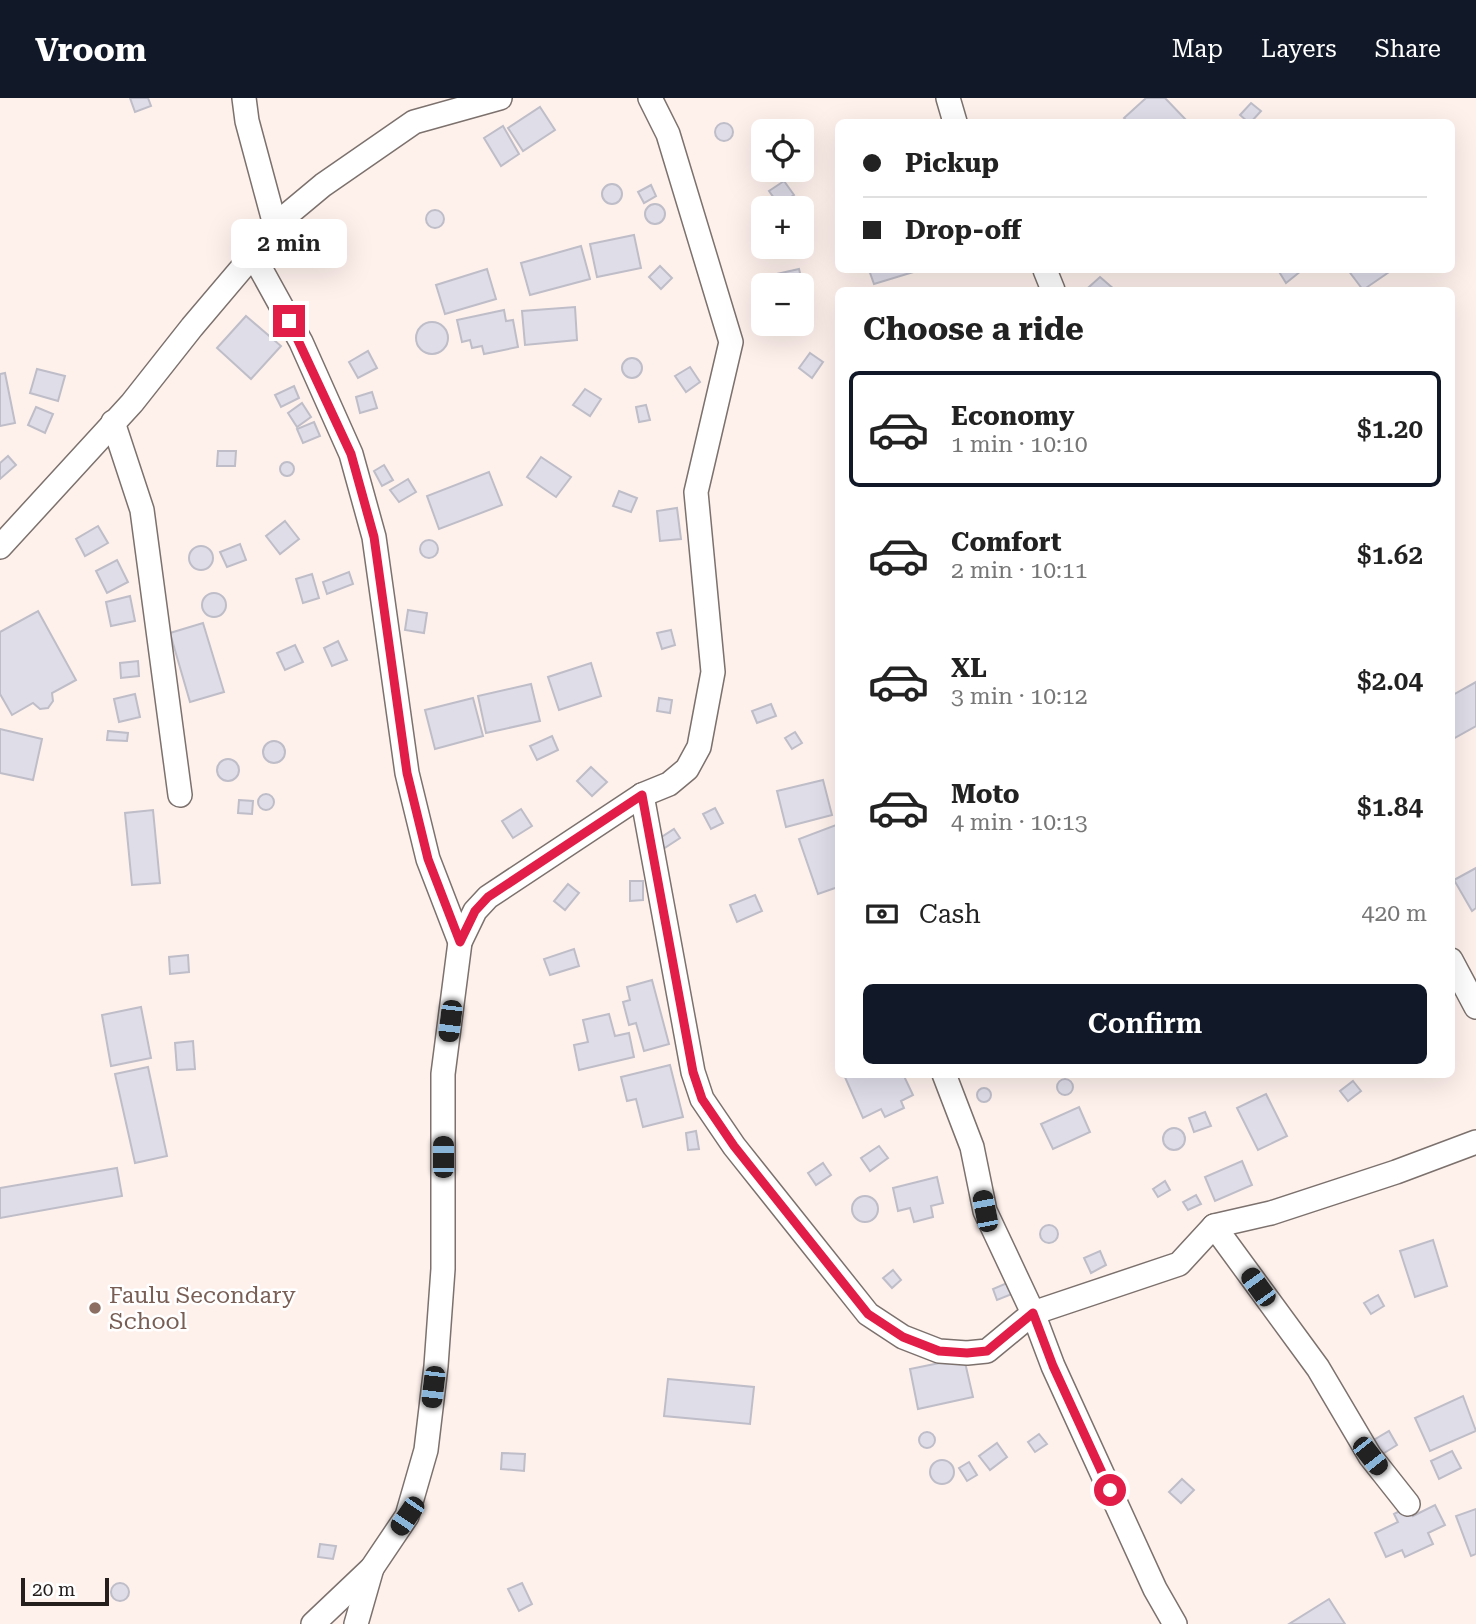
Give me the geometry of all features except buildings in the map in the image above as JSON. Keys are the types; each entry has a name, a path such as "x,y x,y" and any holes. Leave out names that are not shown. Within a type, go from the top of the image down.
{"street":[{"path":"244,98 247,121 275,225"},
{"path":"0,547 132,402 275,225 323,184 414,122 500,98"},
{"path":"313,1624 372,1568 407,1516 425,1450 436,1366 443,1269 443,1074 460,942 475,911 488,897 642,795 669,784 687,769 699,747 713,672 696,492 731,342 667,134 650,98"},
{"path":"948,98 954,119"},
{"path":"253,255 301,342 351,454 374,537 407,773 428,859 460,942"},
{"path":"113,422 142,510 180,795"},
{"path":"642,795 693,1072 702,1099 734,1146 868,1314 903,1337 939,1351 987,1351 1033,1313 1179,1264 1214,1226 1271,1213 1396,1172 1476,1142"},
{"path":"1455,968 1476,1007"},
{"path":"946,1078 972,1147 985,1211 1155,1589 1175,1624"},
{"path":"1214,1226 1318,1368 1370,1456 1408,1504"},
{"path":"356,1624 372,1568"}],"place":[{"name":"Faulu Secondary School","path":"95,1308"}],"route":[{"path":"289,321 351,454 374,537 407,773 428,859 460,942 475,911 488,897 642,795 693,1072 702,1099 734,1146 868,1314 903,1337 939,1351 987,1351 1033,1313 1053,1366 1110,1490"}]}
